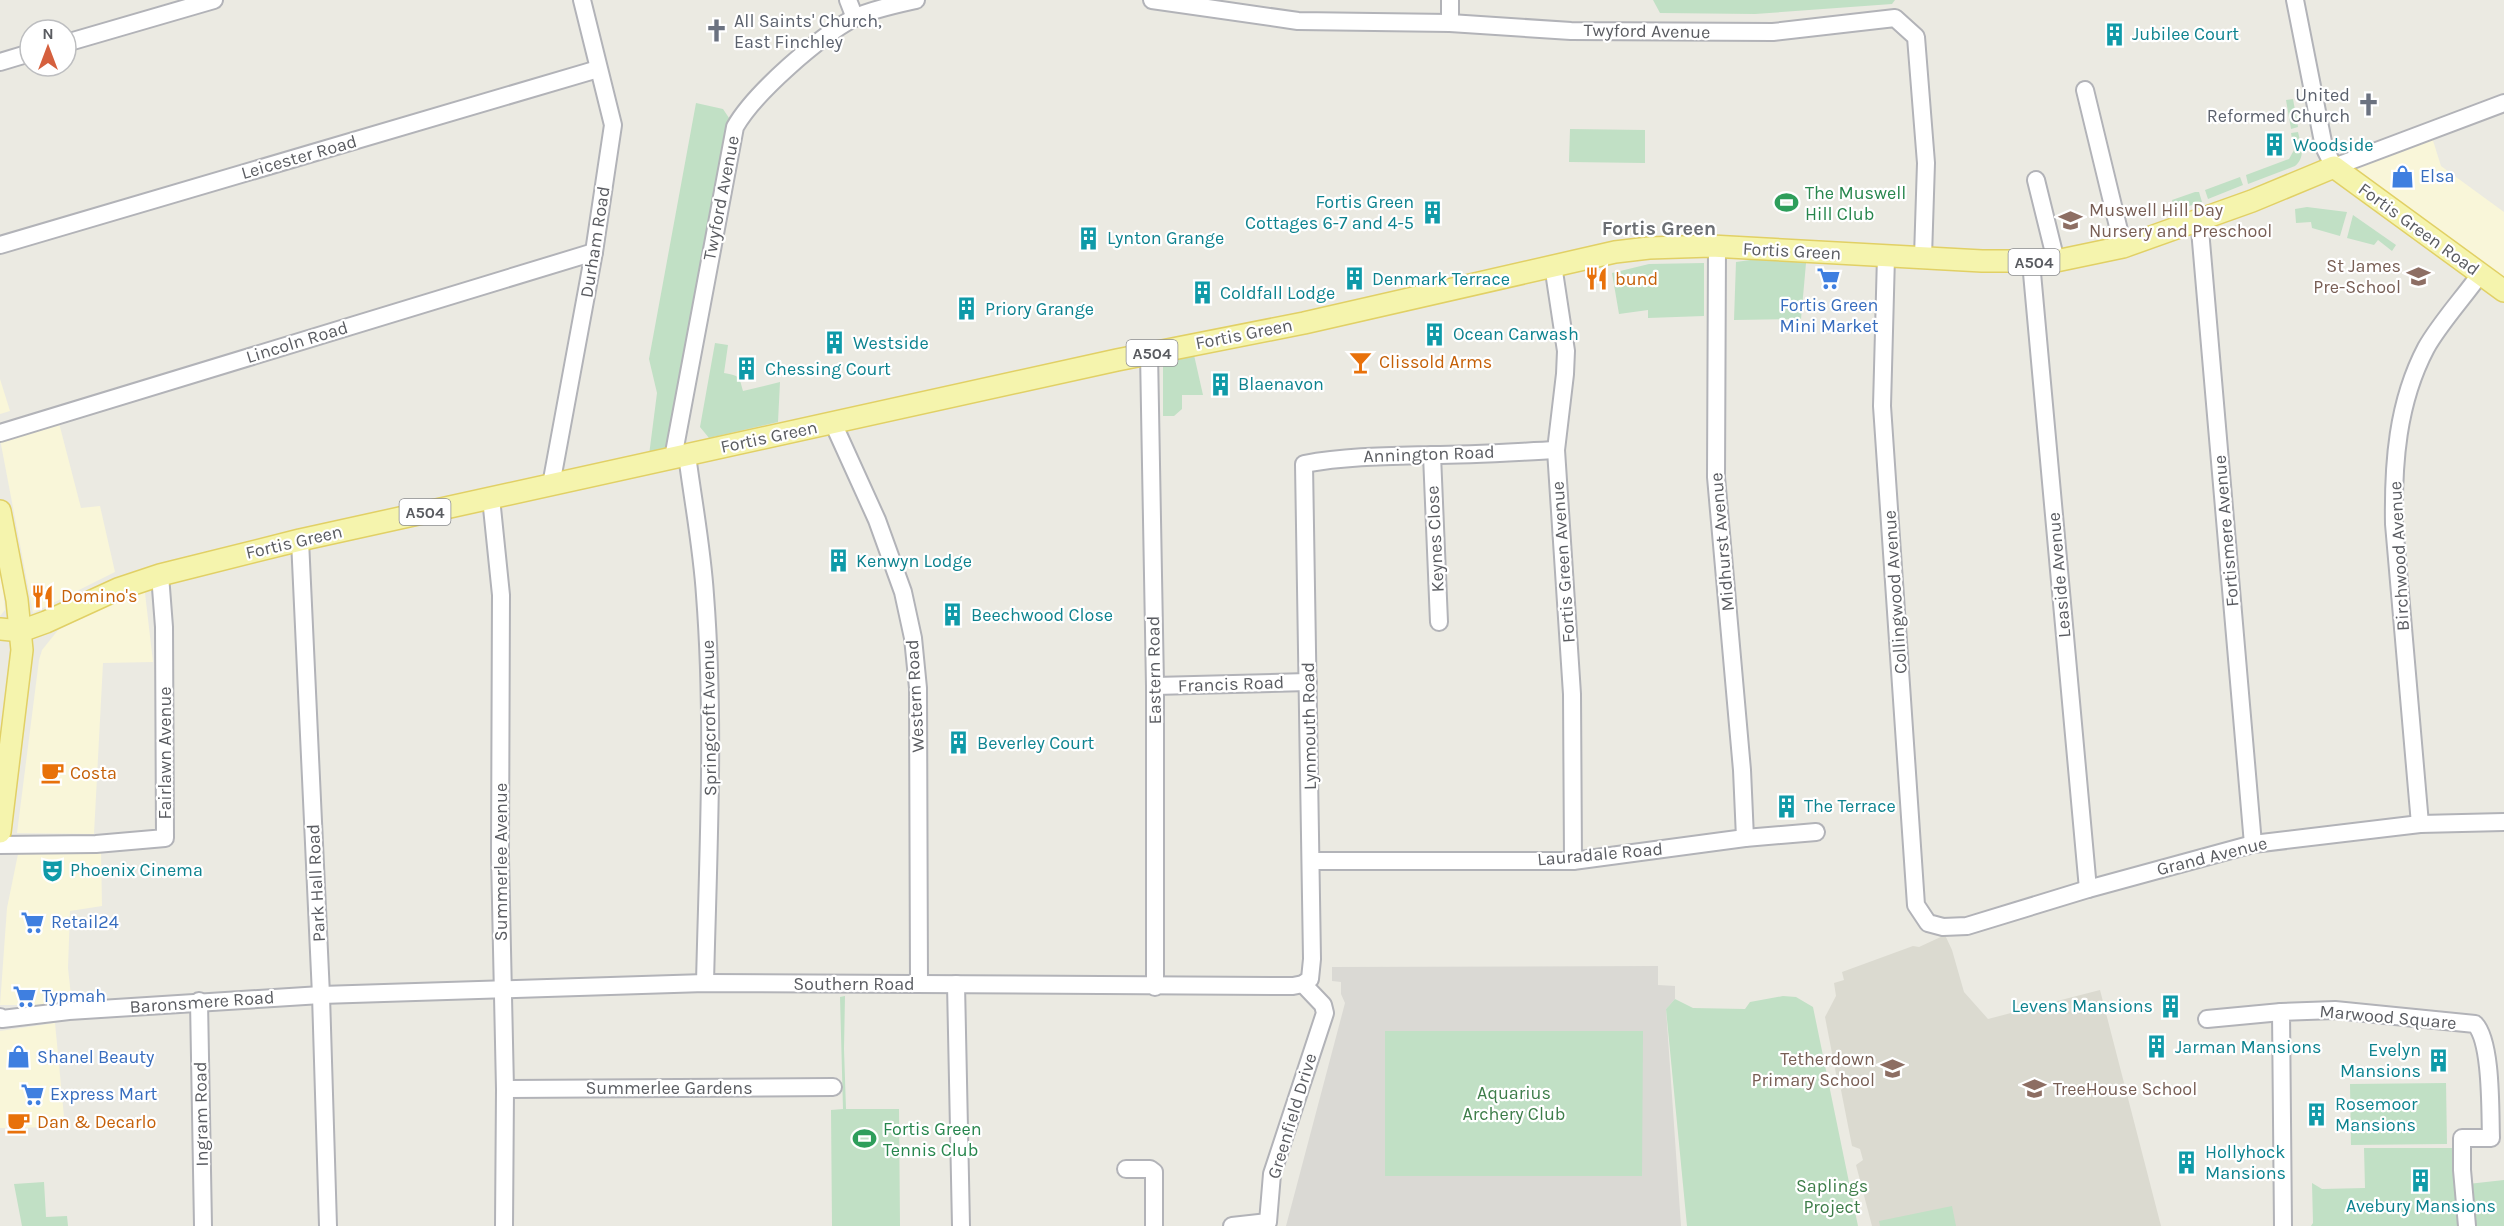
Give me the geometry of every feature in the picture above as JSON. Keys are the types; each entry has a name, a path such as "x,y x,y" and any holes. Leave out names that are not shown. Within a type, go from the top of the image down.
{"main road":[{"name":"Fortis Green","path":"10,630 46,622 118,590 160,575 300,540 1626,250 1717,246 1886,256 2056,261 2123,247 2252,201 2334,168"},
{"name":"Fortis Green Road","path":"2334,168 2504,291"},
{"path":"0,511 10,630 21,667 0,832"}],"street":[{"path":"78,40 214,0"},
{"name":"Durham Road","path":"551,484 594,252 613,125 582,0"},
{"path":"848,0 855,18"},
{"name":"Twyford Avenue","path":"680,456 712,243 735,127 741,116 768,86 808,51 855,18 916,0"},
{"name":"Twyford Avenue","path":"1152,0 1298,21 1450,23 1571,31 1773,32 1895,18 1916,37 1926,163 1923,257"},
{"path":"1450,0 1450,23"},
{"path":"2295,0 2321,137 2334,168 2504,103"},
{"path":"0,62 18,57"},
{"name":"Leicester Road","path":"0,245 598,69"},
{"path":"2085,90 2123,247"},
{"path":"2036,180 2056,261"},
{"name":"Fortismere Avenue","path":"2199,218 2253,844"},
{"name":"Midhurst Avenue","path":"1717,246 1716,477 1746,838"},
{"name":"Lincoln Road","path":"0,433 594,252"},
{"name":"Collingwood Avenue","path":"1886,256 1882,406 1916,905 1928,923"},
{"name":"Leaside Avenue","path":"2031,262 2088,889"},
{"name":"Fortis Green Avenue","path":"1553,266 1566,351 1556,450 1572,694 1573,861"},
{"name":"Birchwood Avenue","path":"2420,824 2394,524 2393,482 2397,439 2408,391 2427,347 2481,273"},
{"name":"Eastern Road","path":"1149,353 1155,686 1155,987"},
{"name":"Western Road","path":"833,423 877,520 903,592 913,638 918,688 919,984"},
{"name":"Annington Road","path":"1304,464 1338,458 1380,455 1556,450"},
{"name":"Keynes Close","path":"1432,455 1439,622"},
{"name":"Springcroft Avenue","path":"680,456 705,593 710,680 711,776 705,983"},
{"name":"Lynmouth Road","path":"1303,984 1310,979 1312,972 1304,464"},
{"name":"Summerlee Avenue","path":"491,498 501,595 500,856 505,1089 504,1226"},
{"name":"Park Hall Road","path":"300,540 321,995 328,1226"},
{"name":"Fairlawn Avenue","path":"0,845 96,844 165,838 164,627 160,575"},
{"name":"Francis Road","path":"1155,686 1308,682"},
{"name":"Grand Avenue","path":"1928,923 1942,927 1967,926 2088,889 2253,844 2420,824 2504,822"},
{"name":"Lauradale Road","path":"1312,861 1573,861 1746,838 1816,832"},
{"name":"Southern Road","path":"405,993 705,983 1155,987 1303,984"},
{"path":"957,984 961,1226"},
{"name":"Greenfield Drive","path":"1232,1226 1268,1222 1272,1174 1325,1013 1323,1005 1303,984"},
{"name":"Baronsmere Road","path":"1,1018 199,1001 405,993"},
{"name":"Ingram Road","path":"199,1001 202,1226"},
{"name":"Marwood Square","path":"2281,1012 2335,1010 2475,1024 2481,1031 2489,1078 2491,1138 2462,1138 2462,1170 2467,1226"},
{"path":"2207,1019 2281,1012 2283,1226"},
{"name":"Summerlee Gardens","path":"505,1089 833,1087"},
{"path":"1126,1169 1150,1169 1154,1172 1154,1226"}],"shaded area":[{"path":"2430,131 2441,166 2504,212 2504,291 2334,167"},
{"path":"0,379 10,411 0,414"},
{"path":"59,423 81,508 100,506 115,572 33,613 0,439"},
{"path":"0,554 5,610 0,616"},
{"path":"145,593 153,662 103,663 94,834 17,833 42,650 58,630 129,595"},
{"path":"101,851 102,906 70,911 68,968 72,1005 0,1005 7,908 18,854"},
{"path":"1945,935 1952,950 1964,992 1988,1019 2100,990 2161,1226 1872,1226 1856,1165 1863,1160 1860,1149 1852,1146 1841,1090 1843,1086 1837,1079 1825,1017 1836,996 1834,983 1844,980 1842,972 1913,946 1919,947"},
{"path":"1658,966 1658,985 1675,986 1675,999 1666,1009 1681,1226 1286,1226 1345,1003 1341,994 1341,982 1332,981 1332,967"},
{"path":"55,1023 65,1127 0,1128 0,1031"}],"green space":[{"path":"1653,0 1895,0 1892,4 1755,14 1660,13"},
{"path":"2293,99 2298,127 2291,129 2286,100"},
{"path":"696,103 723,109 735,127 673,458 648,463 657,393 649,359"},
{"path":"1570,129 1645,130 1645,163 1569,162"},
{"path":"2298,132 2302,150 2301,159 2295,166 2248,184 2246,175 2289,159 2294,150 2291,133"},
{"path":"2240,177 2243,185 2208,199 2205,190"},
{"path":"2199,192 2202,202 2176,210 2172,200"},
{"path":"2307,207 2347,212 2340,236 2312,228 2311,222 2296,223 2295,209"},
{"path":"2353,215 2396,245 2392,251 2378,240 2374,245 2347,238"},
{"path":"1807,252 1801,319 1734,320 1736,262"},
{"path":"1704,263 1704,316 1648,318 1648,310 1619,314 1612,273 1649,264"},
{"path":"715,343 728,345 724,373 738,378 743,391 780,382 778,422 709,438 700,427"},
{"path":"1194,355 1203,395 1182,395 1182,409 1174,416 1163,416 1163,362"},
{"name":"Fortis Green Tennis Club","path":"845,996 846,1109 899,1109 900,1226 832,1226 831,1110 843,1109 840,997"},
{"name":"Saplings Project","path":"1783,996 1796,997 1813,1007 1858,1226 1687,1226 1666,1009 1675,999 1693,1008 1745,1009 1750,1002"},
{"name":"Aquarius Archery Club","path":"1385,1031 1643,1031 1642,1176 1385,1176"},
{"path":"2446,1083 2447,1144 2351,1145 2350,1084"},
{"path":"2364,1148 2456,1148 2461,1226 2311,1226 2313,1223 2312,1183 2322,1189 2365,1188"},
{"path":"2504,1180 2504,1226 2474,1226 2468,1184"},
{"path":"44,1182 46,1217 67,1216 68,1226 22,1226 14,1184"},
{"path":"1952,1206 1956,1226 1880,1226 1879,1221"}],"place":[{"name":"All Saints' Church, East Finchley","path":"716,31"},
{"name":"Jubilee Court","path":"2114,34"},
{"name":"United Reformed Church","path":"2368,105"},
{"name":"Woodside","path":"2275,145"},
{"name":"Elsa","path":"2402,176"},
{"name":"The Muswell Hill Club","path":"1787,203"},
{"name":"Fortis Green Cottages 6-7 and 4-5","path":"1432,212"},
{"name":"Muswell Hill Day Nursery and Preschool","path":"2071,220"},
{"name":"Lynton Grange","path":"1089,238"},
{"name":"St James Pre-School","path":"2419,276"},
{"name":"Denmark Terrace","path":"1354,279"},
{"name":"bund","path":"1597,279"},
{"name":"Fortis Green Mini Market","path":"1829,279"},
{"name":"Coldfall Lodge","path":"1202,293"},
{"name":"Priory Grange","path":"967,309"},
{"name":"Ocean Carwash","path":"1435,334"},
{"name":"Westside","path":"835,343"},
{"name":"Clissold Arms","path":"1361,362"},
{"name":"Chessing Court","path":"747,369"},
{"name":"Blaenavon","path":"1220,384"},
{"name":"Kenwyn Lodge","path":"838,561"},
{"name":"Domino's","path":"43,596"},
{"name":"Beechwood Close","path":"953,615"},
{"name":"Beverley Court","path":"959,743"},
{"name":"Costa","path":"52,773"},
{"name":"The Terrace","path":"1786,806"},
{"name":"Phoenix Cinema","path":"52,870"},
{"name":"Retail24","path":"33,922"},
{"name":"Typmah","path":"24,996"},
{"name":"Levens Mansions","path":"2171,1006"},
{"name":"Jarman Mansions","path":"2157,1047"},
{"name":"Shanel Beauty","path":"19,1057"},
{"name":"Evelyn Mansions","path":"2439,1060"},
{"name":"Tetherdown Primary School","path":"1893,1069"},
{"name":"TreeHouse School","path":"2035,1089"},
{"name":"Express Mart","path":"32,1094"},
{"name":"Rosemoor Mansions","path":"2317,1114"},
{"name":"Dan & Decarlo","path":"19,1122"},
{"name":"Fortis Green Tennis Club","path":"865,1139"},
{"name":"Hollyhock Mansions","path":"2187,1162"},
{"name":"Avebury Mansions","path":"2421,1180"}],"district":[{"name":"Fortis Green","path":"1659,228"}]}
